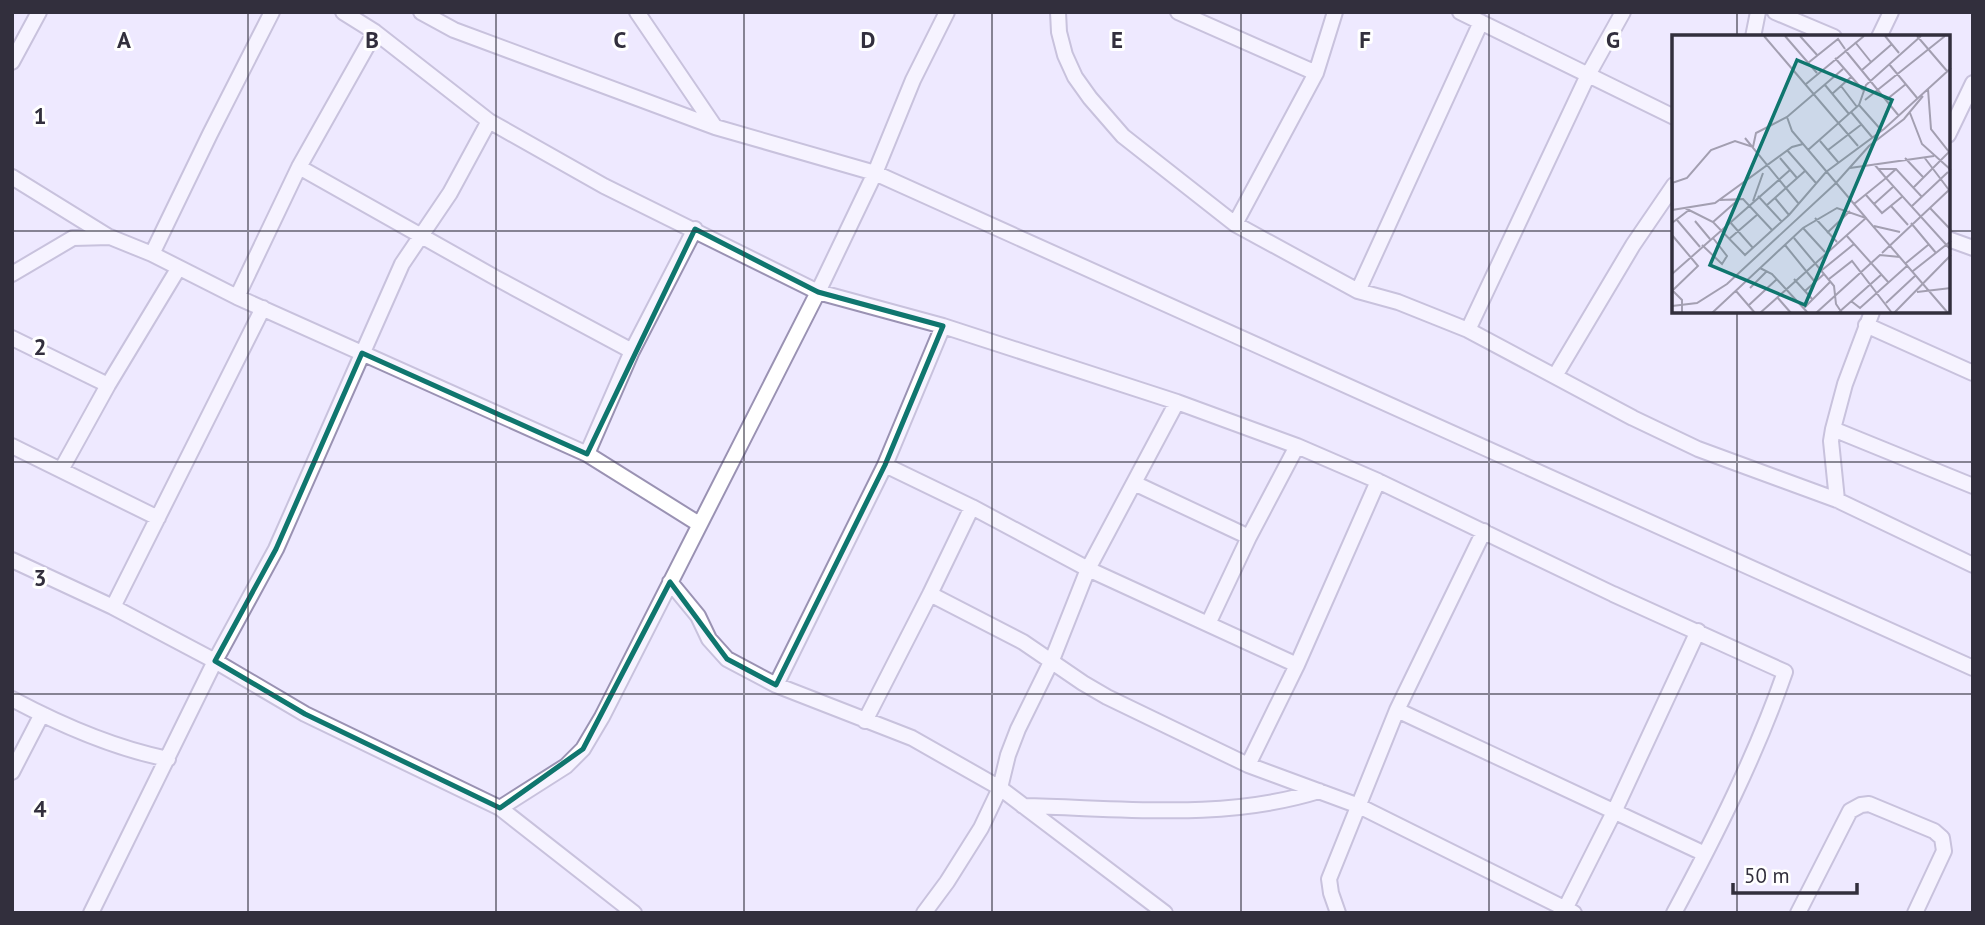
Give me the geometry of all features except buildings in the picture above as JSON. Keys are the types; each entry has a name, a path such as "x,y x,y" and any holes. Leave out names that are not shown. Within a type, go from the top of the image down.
{"street":[{"path":"14,54 39,12"},
{"path":"152,254 272,12"},
{"path":"343,12 375,32 489,121 604,186 818,292 943,327 1177,402 1297,446 1378,481 1613,594 1785,672 1771,711 1705,854 1674,913"},
{"path":"421,12 454,30 715,127 874,173 1973,668"},
{"path":"637,12 715,127"},
{"path":"500,808 566,766 583,749 602,717 818,292 874,173 913,80 947,12"},
{"path":"1058,12 1059,32 1065,55 1075,77 1090,98 1123,136 1235,225 1358,291 1398,302 1468,330 1633,418 1698,449 1837,500 1973,565"},
{"path":"1178,12 1316,72"},
{"path":"1235,225 1316,72 1335,12"},
{"path":"1460,12 1672,116"},
{"path":"1468,330 1588,75 1623,12"},
{"path":"1753,35 1758,12"},
{"path":"1775,12 1829,35"},
{"path":"1880,35 1891,12"},
{"path":"1358,291 1481,22"},
{"path":"237,298 299,167 375,32"},
{"path":"1950,131 1973,83"},
{"path":"91,913 215,661 276,549 390,289 420,235 450,193 489,121"},
{"path":"299,167 632,351"},
{"path":"12,177 110,237 152,254 237,298 587,454 699,524"},
{"path":"1555,376 1633,245 1672,188"},
{"path":"587,454 632,351 695,229"},
{"path":"13,276 73,238 110,237"},
{"path":"1950,240 1973,248"},
{"path":"61,470 108,385 178,269"},
{"path":"113,607 263,308"},
{"path":"1837,500 1831,441 1833,429 1845,384 1869,318 1973,373"},
{"path":"776,685 885,466 943,327"},
{"path":"12,338 108,385"},
{"path":"923,913 967,853 1000,788 1018,729 1052,660 1088,569 1177,402"},
{"path":"1833,429 1973,486"},
{"path":"12,446 158,518"},
{"path":"1208,624 1249,537 1297,446"},
{"path":"885,466 972,506 1088,569 1297,665"},
{"path":"1248,765 1297,665 1378,481"},
{"path":"1134,483 1249,537"},
{"path":"865,721 972,506"},
{"path":"1338,913 1329,879 1397,710 1484,531"},
{"path":"12,560 113,607 305,713 500,808 634,913"},
{"path":"670,582 698,616 709,639 727,659 776,685 912,738 1000,788 1165,913"},
{"path":"930,594 1023,642 1107,696 1248,765 1359,806 1569,911 1698,631"},
{"path":"12,699 42,715 115,746 167,759"},
{"path":"1397,710 1705,854"},
{"path":"12,772 42,715"},
{"path":"1023,806 1191,811 1273,804 1319,791"},
{"path":"1798,913 1850,811 1869,804 1934,831 1944,843 1944,851 1915,913"}],"highlighted area":[{"path":"695,229 818,292 943,326 885,465 776,685 727,659 670,582 583,749 500,808 305,714 215,661 276,549 362,353 587,454"}]}
